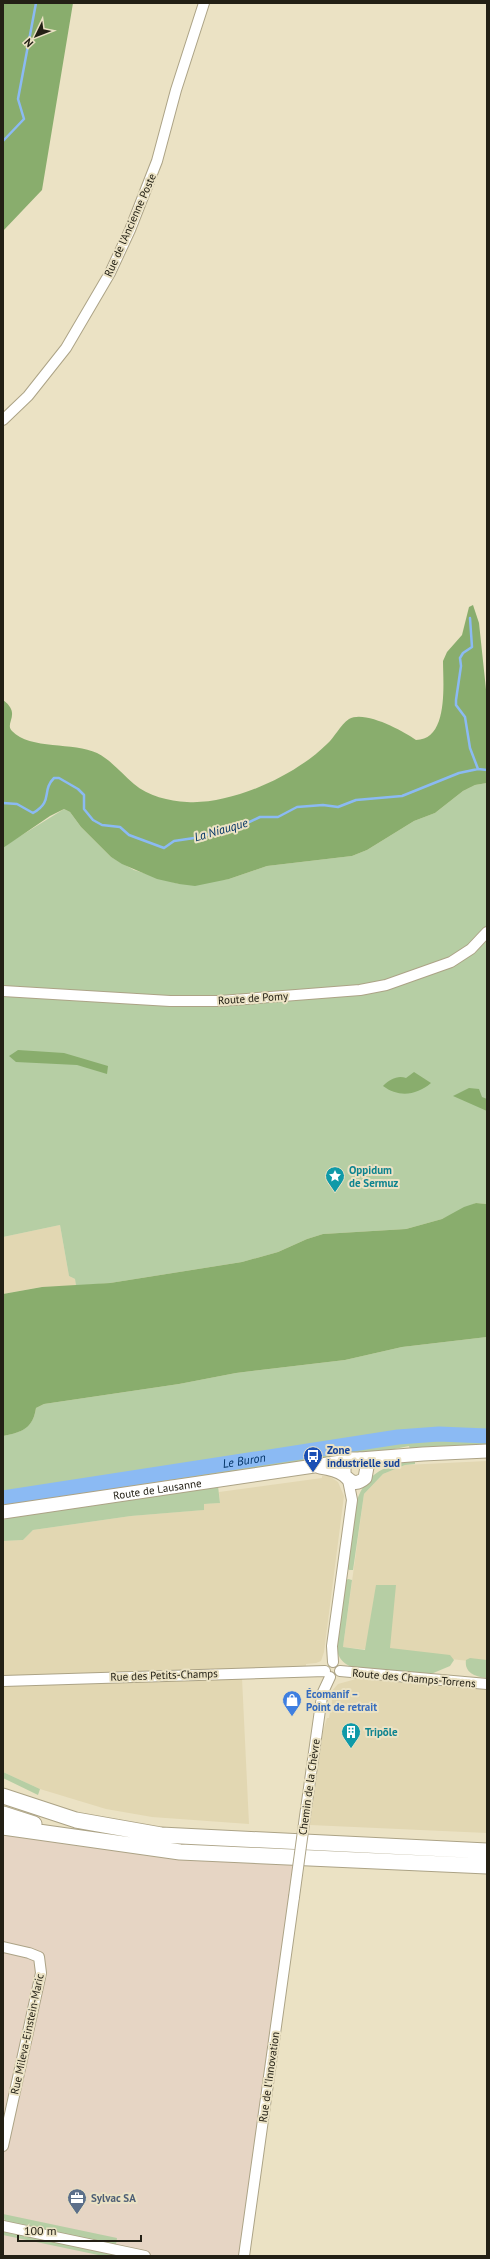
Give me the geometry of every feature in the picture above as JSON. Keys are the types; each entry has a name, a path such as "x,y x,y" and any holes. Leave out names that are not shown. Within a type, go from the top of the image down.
{"highway":[{"path":"3,1786 41,1803 103,1826"},
{"path":"3,1796 55,1814 103,1826 161,1835 206,1839 487,1851"},
{"path":"3,1814 50,1829 120,1844"},
{"path":"3,1827 120,1844 203,1853 432,1862 487,1866"},
{"path":"432,1862 487,1873"}],"main road":[{"name":"Route de Lausanne","path":"3,1512 354,1460 410,1455 487,1452"},
{"name":"Route de Lausanne","path":"364,1478 379,1466 410,1455"},
{"path":"354,1460 367,1466 364,1478 356,1483 346,1477 344,1466 354,1460"},
{"name":"Route de Lausanne","path":"312,1466 327,1468 346,1477"}],"street":[{"name":"Rue de l'Ancienne Poste","path":"3,420 28,396 66,348 110,273 130,230 157,161 176,90 204,3"},
{"name":"Route de Pomy","path":"3,991 177,1001 220,1001 360,990 386,985 451,962 471,949 487,932"},
{"path":"346,1477 352,1500"},
{"path":"333,1662 332,1646 352,1500 364,1478"},
{"path":"333,1662 338,1665 340,1671 338,1676 327,1674 327,1665 333,1662"},
{"name":"Route des Champs-Torrens","path":"340,1671 487,1684"},
{"name":"Rue des Petits-Champs","path":"3,1681 327,1674"},
{"name":"Chemin de la Chèvre","path":"294,1897 321,1703 327,1674"},
{"name":"Rue de l'Innovation","path":"244,2256 294,1897"},
{"name":"Rue Mileva-Einstein-Maric","path":"3,1947 39,1957 41,1973 3,2146"},
{"path":"3,2226 145,2256"}],"shaded area":[{"path":"60,1225 69,1276 75,1279 76,1286 41,1287 3,1294 3,1237"},
{"path":"487,1461 487,1663 343,1647 364,1494 383,1474 405,1465"},
{"path":"322,1476 329,1476 338,1482 344,1496 324,1652 321,1661 306,1664 306,1675 242,1678 249,1824 152,1817 106,1809 40,1789 3,1772 3,1541 23,1540 33,1530 131,1516 203,1510 204,1504 220,1503 219,1492 322,1478"},
{"path":"356,1679 487,1689 487,1833 310,1825 323,1731 327,1718 329,1718 332,1701 330,1693 338,1684"},
{"path":"3,1827 300,1857 244,2256 3,2256"}],"green space":[{"path":"3,3 73,3 42,190 3,231"},
{"path":"473,605 479,623 487,699 487,783 475,785 463,791 435,813 414,821 367,850 352,856 267,866 229,879 195,886 179,884 157,879 122,864 111,857 81,827 70,812 64,809 50,816 3,848 3,700 9,705 12,714 10,728 20,737 30,741 77,748 97,753 112,763 140,788 152,795 187,802 205,802 224,799 262,786 298,767 314,756 327,744 343,724 349,719 364,717 374,719 393,727 416,740 427,738 434,731 439,721 442,709 443,661 447,652 462,635 469,607"},
{"path":"487,783 487,1204 476,1203 442,1219 406,1229 323,1234 307,1239 278,1252 242,1262 110,1283 76,1286 75,1279 69,1276 60,1225 3,1237 3,848 64,809 70,812 81,827 111,857 134,870 179,884 229,879 267,866 352,856 367,850 414,821 435,813 463,791 475,785"},
{"path":"18,1050 64,1053 108,1066 107,1074 77,1065 16,1062 9,1056"},
{"path":"414,1072 431,1083 420,1090 408,1094 395,1092 383,1086 394,1078 406,1078"},
{"path":"469,1088 479,1089 482,1097 487,1099 487,1111 453,1096"},
{"path":"476,1203 487,1204 487,1337 402,1347 345,1360 236,1373 179,1384 44,1404 36,1408 35,1415 30,1425 21,1431 3,1436 3,1294 42,1287 110,1283 242,1262 278,1252 307,1239 323,1234 406,1229 442,1219 464,1207"},
{"path":"487,1337 487,1446 410,1449 409,1446 375,1453 352,1452 335,1457 325,1457 325,1459 3,1508 3,1436 16,1433 26,1428 32,1420 36,1408 44,1404 179,1384 236,1373 345,1360 402,1347"},
{"path":"415,1460 415,1464 405,1465 383,1474 364,1494 353,1570 349,1570 347,1567 351,1528 358,1496 366,1483 377,1473 393,1465"},
{"path":"299,1473 299,1475 218,1486 220,1503 204,1504 204,1510 131,1516 33,1530 23,1540 3,1541 3,1520 18,1515"},
{"path":"348,1579 352,1580 343,1647 365,1650 376,1585 396,1585 390,1648 450,1655 454,1660 450,1666 431,1674 355,1668 343,1662 338,1651 337,1632 345,1581"},
{"path":"470,1658 487,1660 487,1678 479,1677 469,1671 466,1660"},
{"path":"3,1772 40,1789 38,1795 3,1778"},
{"path":"3,2214 117,2238 116,2245 5,2221"},
{"path":"3,2230 124,2256 103,2256 3,2235"}],"waterway":[{"path":"3,141 24,119 18,99 36,3"},
{"path":"470,618 472,647 463,653 460,658 461,666 456,705 465,717 470,748 478,769"},
{"name":"La Niauque","path":"3,803 17,804 33,813 43,804 50,783 54,778 59,778 78,789 84,795 84,809 93,820 102,825 120,827 129,835 164,848 174,841 201,837 217,831 239,827 260,817 278,817 297,807 323,805 338,807 356,800 402,796 459,773 478,769 487,770"},
{"name":"Le Buron","path":"3,1498 398,1437 439,1434 487,1436"}],"place":[{"name":"Oppidum de Sermuz","path":"335,1193"},
{"name":"Zone industrielle sud","path":"313,1473"},
{"name":"Écomanif – Point de retrait","path":"292,1717"},
{"name":"Tripōle","path":"351,1749"},
{"name":"Sylvac SA","path":"77,2215"}]}
